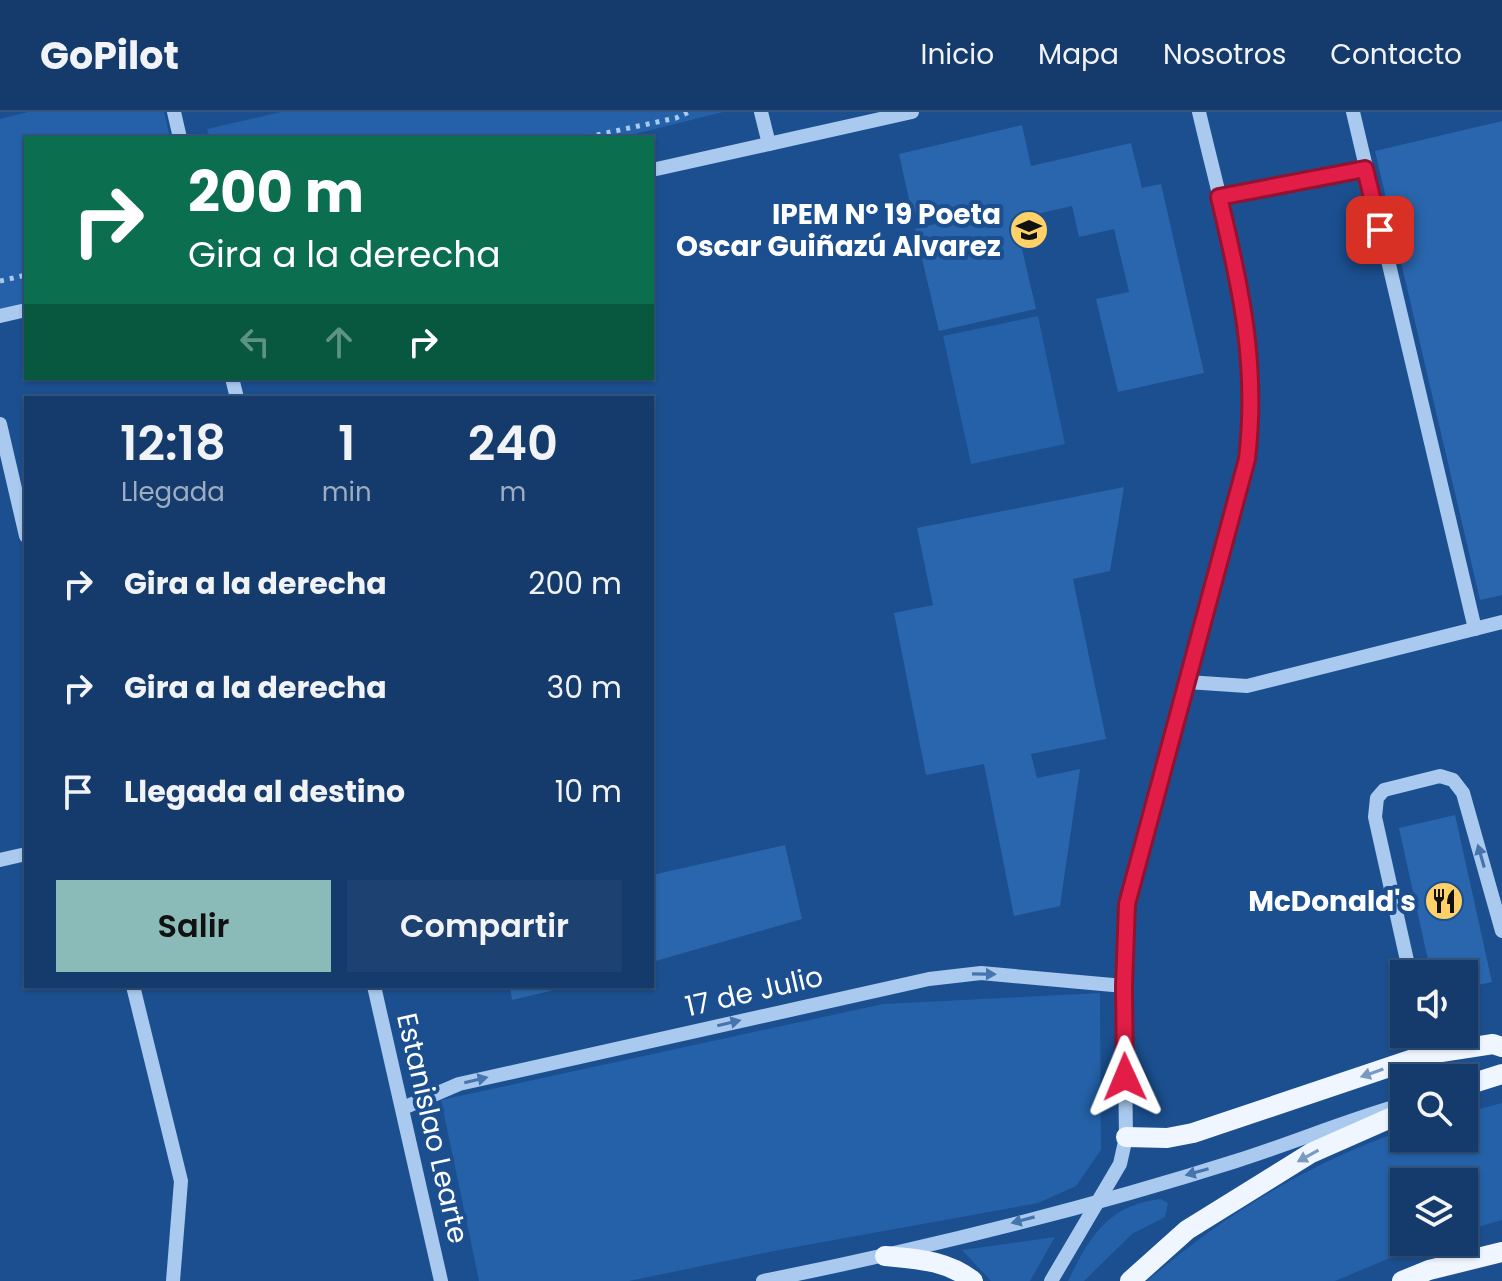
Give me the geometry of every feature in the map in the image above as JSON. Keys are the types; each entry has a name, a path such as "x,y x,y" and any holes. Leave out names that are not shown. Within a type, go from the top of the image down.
{"main road":[{"path":"1478,1044 1502,1047"},
{"path":"1126,1137 1167,1138 1193,1133 1416,1048"},
{"path":"1478,1082 1502,1074"},
{"path":"1130,1281 1187,1230 1311,1153 1390,1118"},
{"path":"1402,1281 1429,1270 1502,1252"},
{"path":"885,1256 931,1260 962,1272 973,1281"}],"street":[{"path":"174,112 180,136"},
{"path":"761,112 769,144"},
{"path":"654,170 912,112"},
{"path":"1051,1281 1120,1164 1126,1137 1124,986 1127,904 1247,459 1253,409 1251,353 1243,298 1199,112"},
{"path":"1353,112 1475,629"},
{"path":"1219,197 1365,169"},
{"path":"0,316 24,310"},
{"path":"0,424 24,527"},
{"path":"1187,682 1247,686 1502,622"},
{"path":"1407,960 1375,817 1377,798 1384,790 1440,776 1453,780 1463,793 1502,931"},
{"path":"0,860 24,854"},
{"name":"17 de Julio","path":"403,1108 459,1084 929,979 981,973 1124,986"},
{"path":"133,988 181,1181 173,1281"},
{"name":"Estanislao Learte","path":"374,988 441,1281"},
{"path":"763,1281 885,1256 1099,1200 1237,1161 1350,1119 1390,1108"}],"path":[{"path":"592,136 676,118 689,112"},
{"path":"0,281 24,275"}],"shaded area":[{"path":"28,112 164,112 170,136 24,136 24,304 0,310 0,119"},
{"path":"281,112 723,112 627,136 209,136 207,129"},
{"path":"1038,316 1065,444 971,464 943,336"},
{"path":"1100,993 1101,1150 1076,1186 1038,1203 629,1281 479,1281 441,1100 883,1004"},
{"path":"1502,1103 1502,1220 1478,1227 1478,1168 1390,1168 1390,1256 1395,1256 1335,1281 1147,1281 1206,1234 1268,1193 1368,1144 1390,1135 1390,1152 1478,1152 1478,1109"},
{"path":"1161,1199 1168,1203 1165,1217 1132,1234 1084,1281 1068,1281 1084,1250 1103,1225 1127,1208"},
{"path":"1055,1237 1030,1281 991,1281 962,1250"}],"building":[{"path":"1502,121 1502,595 1480,600 1375,151"},
{"path":"1022,125 1031,166 1131,143 1142,188 1161,184 1204,373 1118,392 1096,299 1129,292 1114,229 1079,237 1072,206 1015,219 1036,309 939,331 915,229 952,220 948,204 912,213 899,154"},
{"path":"1124,487 1110,571 1073,579 1106,739 1031,754 1037,778 1080,769 1060,906 1014,916 984,764 926,775 894,613 933,605 917,528"},
{"name":"McDonald's","path":"1455,815 1492,982 1478,985 1478,960 1428,960 1399,828"},
{"path":"785,845 802,919 654,961 654,875"},
{"path":"510,988 563,988 512,1000"}],"place":[{"name":"IPEM Nº 19 Poeta Oscar Guiñazú Alvarez","path":"1029,230"},
{"name":"McDonald's","path":"1444,901"}],"route":[{"path":"1125,1077 1127,904 1247,459 1253,409 1251,353 1243,298 1219,197 1365,169 1380,230"}]}
